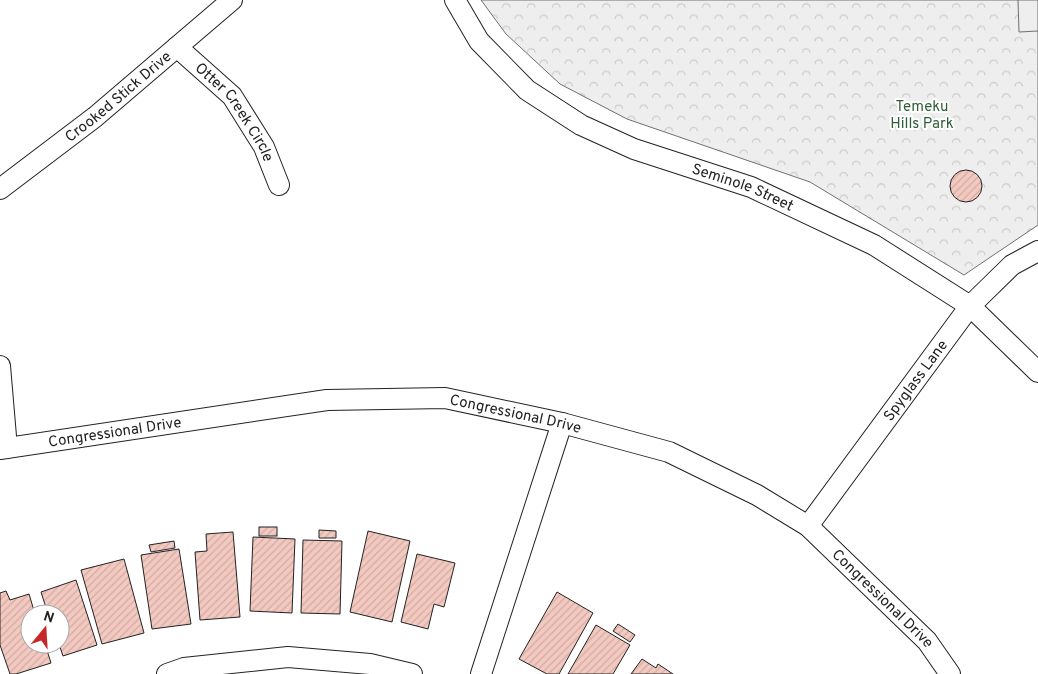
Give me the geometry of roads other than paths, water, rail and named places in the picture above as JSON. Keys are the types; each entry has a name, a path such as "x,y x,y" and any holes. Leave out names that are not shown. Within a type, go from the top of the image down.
{"street":[{"name":"Crooked Stick Drive","path":"0,190 95,117 232,0"},
{"name":"Seminole Street","path":"455,0 479,41 528,90 580,125 634,149 752,187 874,245 970,306 1038,372"},
{"name":"Otter Creek Circle","path":"177,47 232,96 264,147 279,185"},
{"name":"Spyglass Lane","path":"808,526 970,306 1012,265 1038,251"},
{"path":"0,366 4,449"},
{"name":"Congressional Drive","path":"4,449 327,400 446,398 562,423 669,452 757,495 808,526 927,641 950,674"},
{"path":"481,674 562,423"},
{"path":"167,674 184,668 288,657 370,664 412,674"}],"park label":[{"name":"Temeku Hills Park","path":"922,114"}]}
